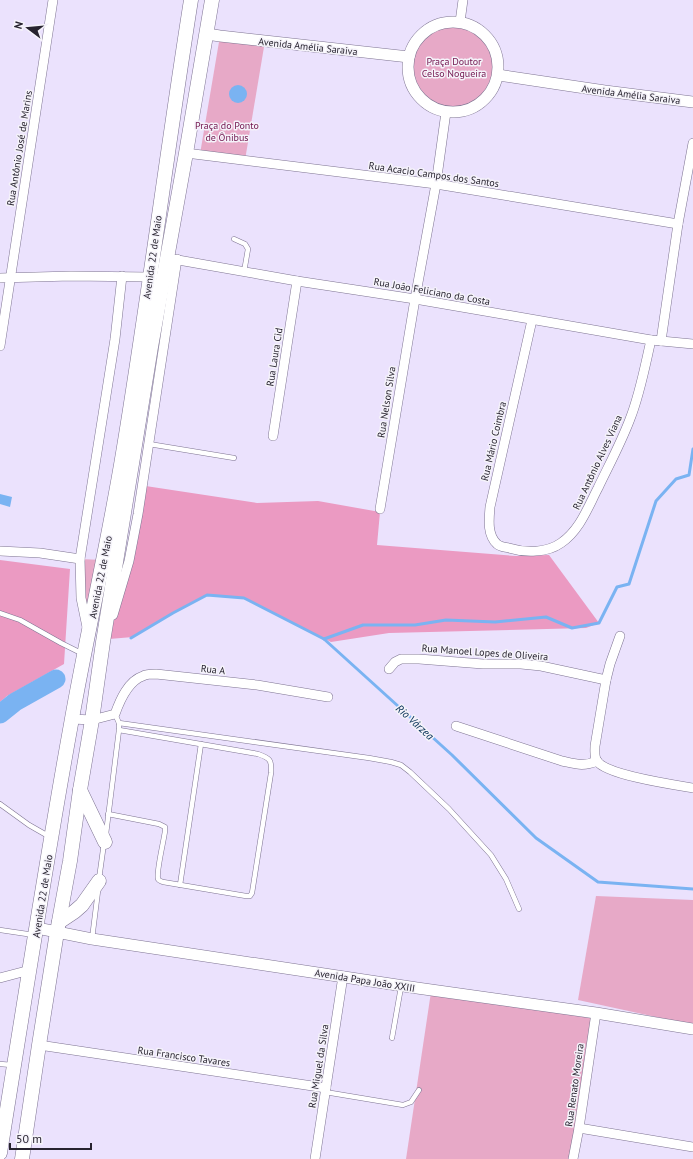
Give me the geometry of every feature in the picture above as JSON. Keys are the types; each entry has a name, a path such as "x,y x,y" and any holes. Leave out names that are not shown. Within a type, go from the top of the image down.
{"main road":[{"name":"Avenida 22 de Maio","path":"0,1153 51,838 84,654 104,561 123,455 191,0"},
{"name":"Avenida 22 de Maio","path":"22,1159 151,347 172,259 186,153 212,0"},
{"path":"80,790 104,842"},
{"path":"58,927 82,905 99,881"}],"street":[{"name":"Rua Antônio José de Marins","path":"0,346 53,0"},
{"path":"460,22 463,0"},
{"path":"445,22 460,22 479,29 487,36 493,45 498,60 498,75 492,92 479,104 472,109 454,113 437,110 422,100 411,84 408,66 409,57 415,43 425,32 438,24 445,22"},
{"name":"Avenida Amélia Saraiva","path":"207,34 409,57"},
{"name":"Avenida Amélia Saraiva","path":"498,75 612,92 693,102"},
{"name":"Rua Nelson Silva","path":"380,509 436,184 446,112"},
{"path":"661,341 678,224 693,142"},
{"name":"Rua Acacio Campos dos Santos","path":"186,153 436,184 678,224"},
{"name":"Rua João Feliciano da Costa","path":"172,259 297,282 415,299 651,340 693,344"},
{"name":"Avenida 22 de Maio","path":"103,642 129,561 149,444 172,259"},
{"path":"0,278 71,276 149,277"},
{"path":"88,636 81,598 80,559 115,340 122,276"},
{"name":"Rua Laura Cid","path":"273,436 297,282"},
{"name":"Rua Mário Coimbra","path":"518,551 498,545 491,537 489,522 490,507 532,320"},
{"name":"Rua Antônio Alves Viana","path":"518,551 551,549 562,543 583,518 630,418 638,395 651,340"},
{"path":"0,551 40,553 80,559"},
{"path":"620,636 606,680 595,746 597,761 602,766 627,775 646,780 693,788"},
{"name":"Rua Manoel Lopes de Oliveira","path":"389,669 395,662 401,659 419,658 483,664 521,664 541,666 606,680"},
{"name":"Rua A","path":"115,714 121,699 133,682 143,676 156,674 257,685 328,697"},
{"path":"72,719 92,720 115,714"},
{"path":"456,726 562,761 580,765 588,765 597,761"},
{"name":"Avenida Papa João XXIII","path":"36,931 58,927 92,939 596,1013 693,1029"},
{"path":"0,978 30,970"},
{"name":"Rua Miguel da Silva","path":"315,1159 343,976"},
{"name":"Rua Renato Moreira","path":"573,1159 596,1013"},
{"name":"Rua Francisco Tavares","path":"39,1045 326,1090"},
{"path":"579,1128 693,1147"}],"lane":[{"path":"234,239 245,244 248,249 244,272"},
{"path":"149,444 234,458"},
{"path":"0,613 20,620 84,654"},
{"path":"92,939 119,730 119,723 115,714"},
{"path":"119,723 369,758 401,765 449,809 491,854 506,879 519,909"},
{"path":"108,814 159,824 165,828 158,869 158,878 160,881 246,896 250,896 252,893 271,772 272,764 270,760 258,754 119,730"},
{"path":"180,885 201,744"},
{"path":"0,804 29,825 51,838"},
{"path":"0,930 36,931"},
{"path":"392,1038 401,985"},
{"path":"0,1064 14,1065"},
{"path":"326,1090 403,1105 411,1102 419,1090"}],"green space":[{"name":"Praça Doutor Celso Nogueira","path":"454,23 471,26 479,30 491,42 495,50 498,67 495,84 491,92 479,104 471,108 454,111 437,108 429,104 417,92 413,84 410,67 413,50 417,42 429,30 437,26"},
{"name":"Praça do Ponto de Ônibus","path":"220,36 265,41 245,160 200,154"},
{"path":"80,559 102,560 87,626"},
{"path":"596,896 693,900 693,1025 578,1000"},
{"path":"431,992 596,1013 574,1159 406,1159"}],"shaded area":[{"path":"139,485 257,503 318,501 380,512 377,545 515,556 549,555 599,623 586,628 389,633 331,642 244,598 207,595 133,637 97,640 125,560"},
{"path":"0,560 70,569 64,664 7,696 0,702"}],"water":[{"path":"238,85 244,88 247,94 244,100 238,103 232,100 229,94 232,88"},
{"path":"0,494 12,497 10,507 0,504"}],"waterway":[{"path":"324,639 363,625 415,625 446,620 495,622 546,617 572,628 599,623 617,587 629,584 656,501 676,479 689,475 693,449"},
{"name":"Rio Várzea","path":"131,638 207,595 244,598 324,639 452,755 536,838 598,882 693,889"},
{"name":"Rio Várzea","path":"0,714 15,702 56,679"}]}
